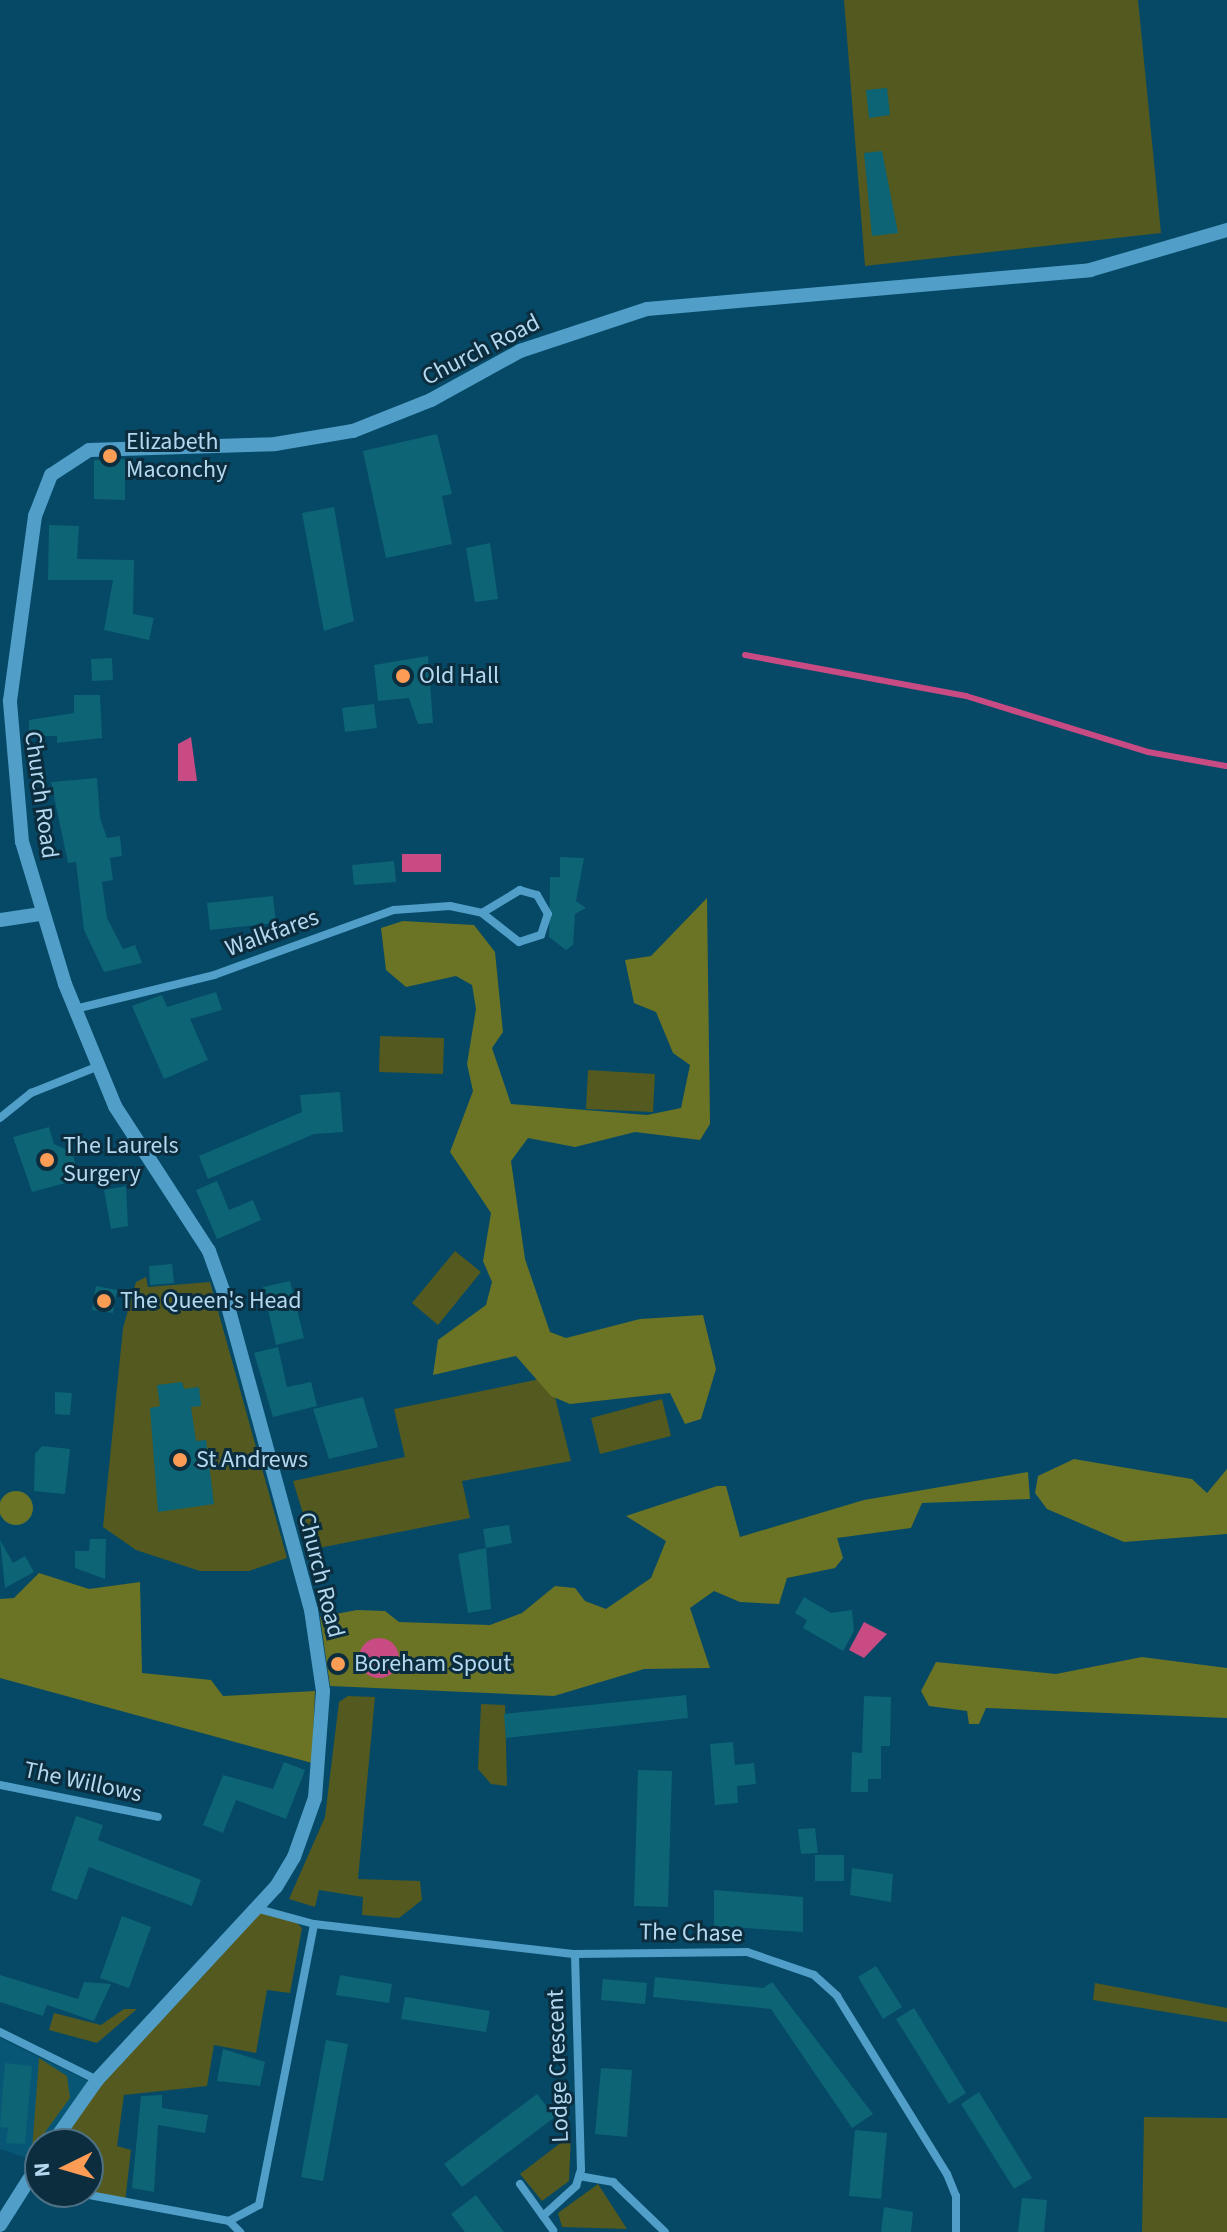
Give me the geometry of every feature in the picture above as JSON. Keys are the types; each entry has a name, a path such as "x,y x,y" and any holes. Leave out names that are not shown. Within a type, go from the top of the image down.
{"street":[{"name":"Church Road","path":"63,2128 97,2080 255,1908 294,1857 315,1798 323,1691 311,1610 209,1251 131,1140 75,1009 40,914 14,790 10,701 35,516 51,475 72,456 275,444 353,431 431,400 520,351 647,309 1076,272 1227,230"},
{"name":"Walkfares","path":"75,1009 214,975 394,910 450,906 482,913 519,942 541,935 548,914 537,895 520,890 482,913"},
{"path":"0,920 40,914"},
{"path":"0,1118 31,1093 99,1066"},
{"name":"The Willows","path":"0,1785 158,1817"},
{"name":"The Chase","path":"255,1908 314,1924 575,1954 747,1952 814,1975 837,1996 947,2174 956,2196 956,2232"},
{"path":"104,2198 229,2221 248,2216 266,2192 314,1924"},
{"name":"Lodge Crescent","path":"543,2216 579,2176 575,1954"},
{"path":"0,2032 97,2080"},
{"name":"Lodge Crescent","path":"579,2176 613,2182 665,2232"},
{"path":"520,2184 553,2230"},
{"path":"0,2225 24,2195"},
{"path":"229,2221 240,2232"}],"shaded area":[{"path":"191,737 197,781 178,781 178,744"},
{"path":"402,854 441,854 441,872 402,872"},
{"path":"864,1622 887,1634 864,1658 849,1650"},
{"path":"379,1638 393,1644 399,1658 393,1672 379,1678 365,1672 359,1658 365,1644"},
{"path":"0,2038 88,2081 55,2128 24,2128 24,2157 0,2149"}],"green space":[{"path":"844,0 1138,0 1161,233 865,266"},
{"path":"707,898 710,1124 700,1140 635,1132 575,1147 528,1138 511,1161 525,1259 550,1332 566,1338 640,1319 703,1315 716,1369 701,1419 685,1424 670,1393 570,1404 551,1396 516,1356 433,1375 438,1340 486,1305 492,1282 483,1261 491,1213 450,1152 473,1091 467,1064 476,1009 472,985 456,976 406,987 386,970 381,928 403,921 474,925 495,952 503,1032 492,1048 511,1104 647,1115 681,1108 690,1065 673,1053 656,1012 634,1003 625,960 651,956"},
{"path":"380,1036 444,1038 443,1074 379,1072"},
{"path":"588,1070 655,1074 653,1112 586,1109"},
{"path":"455,1251 481,1272 438,1325 412,1303"},
{"path":"146,1277 148,1287 210,1282 287,1558 249,1571 200,1571 136,1550 103,1527 123,1328 136,1282"},
{"path":"550,1377 571,1461 462,1481 470,1518 314,1549 293,1481 405,1457 394,1409"},
{"path":"662,1399 671,1436 600,1454 591,1418"},
{"path":"1074,1459 1192,1479 1207,1493 1227,1469 1227,1534 1124,1542 1047,1509 1035,1493 1038,1476"},
{"path":"1028,1472 1030,1499 922,1503 911,1528 837,1538 843,1558 835,1568 787,1578 779,1604 740,1602 714,1591 690,1608 710,1668 644,1669 554,1696 330,1686 320,1617 357,1610 385,1611 399,1622 490,1625 522,1613 555,1586 575,1588 585,1601 606,1609 651,1578 666,1541 626,1516 717,1486 726,1486 740,1537 864,1500"},
{"path":"16,1491 28,1496 33,1508 28,1520 16,1525 4,1520 -1,1508 4,1496"},
{"path":"39,1573 89,1589 140,1582 142,1673 211,1680 223,1696 315,1691 312,1763 0,1678 0,1599 14,1598"},
{"path":"1142,1657 1227,1668 1227,1718 986,1708 979,1724 969,1724 967,1711 929,1706 921,1691 936,1662 1056,1674"},
{"path":"348,1696 375,1697 358,1879 420,1881 422,1900 399,1918 362,1915 363,1897 319,1890 315,1907 289,1899 325,1817 339,1702"},
{"path":"481,1704 505,1705 507,1786 491,1784 478,1769"},
{"path":"255,1908 293,1919 302,1928 290,1993 267,1990 256,2053 214,2045 207,2086 124,2095 117,2146 131,2150 125,2202 104,2196 104,2128 64,2128 97,2080"},
{"path":"1095,1983 1227,2008 1227,2022 1093,2000"},
{"path":"124,2009 137,2009 97,2043 49,2030 54,2013 101,2025"},
{"path":"39,2058 67,2076 70,2098 48,2128 34,2128"},
{"path":"1144,2117 1227,2118 1227,2232 1142,2232"},
{"path":"571,2135 569,2181 542,2201 520,2174"},
{"path":"598,2184 627,2229 562,2227 558,2213"}],"building":[{"path":"887,88 890,115 869,118 866,90"},
{"path":"882,151 898,233 872,236 864,153"},
{"path":"437,434 452,494 442,496 452,544 386,558 363,451"},
{"path":"125,459 125,500 94,499 94,460"},
{"path":"334,507 354,621 324,631 302,513"},
{"path":"49,525 79,526 77,559 134,560 133,614 154,618 149,640 104,630 113,580 48,580"},
{"path":"490,543 498,599 475,602 466,548"},
{"name":"Old Hall","path":"428,656 433,723 418,724 409,698 378,701 374,665"},
{"path":"112,658 113,680 92,681 91,659"},
{"path":"74,695 100,695 102,738 57,743 57,736 29,736 29,720 74,713"},
{"path":"374,704 377,728 345,732 342,708"},
{"path":"97,778 100,818 107,838 120,836 122,856 110,858 113,880 102,882 107,918 123,949 135,945 142,963 104,972 84,930 76,862 68,863 51,782"},
{"path":"560,857 584,858 576,901 586,908 575,914 573,945 566,950 549,937 550,877 560,877"},
{"path":"394,861 396,882 354,885 352,865"},
{"path":"273,896 276,923 210,930 207,903"},
{"path":"216,992 222,1010 190,1019 208,1060 164,1079 132,1006 162,995 167,1007"},
{"path":"340,1092 343,1132 314,1134 208,1179 199,1156 302,1112 300,1095"},
{"name":"The Laurels Surgery","path":"49,1127 54,1144 72,1152 80,1179 32,1192 13,1137"},
{"path":"217,1181 229,1210 253,1200 261,1220 217,1239 196,1190"},
{"path":"126,1186 128,1226 111,1229 104,1190"},
{"path":"172,1264 174,1283 150,1285 149,1266"},
{"path":"290,1281 304,1338 276,1345 263,1287"},
{"path":"96,1286 117,1290 113,1313 92,1310"},
{"path":"278,1347 287,1387 311,1382 317,1406 273,1417 254,1353"},
{"name":"St Andrews","path":"182,1382 184,1389 199,1387 201,1406 191,1407 196,1441 206,1440 214,1504 158,1512 150,1408 160,1406 157,1385"},
{"path":"55,1392 72,1393 70,1415 55,1414"},
{"path":"363,1397 378,1447 329,1459 313,1409"},
{"path":"42,1446 70,1449 65,1494 34,1491 35,1454"},
{"path":"509,1525 512,1543 486,1548 483,1529"},
{"path":"90,1539 106,1539 105,1579 75,1568 75,1551 89,1551"},
{"path":"0,1540 13,1563 25,1556 34,1572 5,1588"},
{"path":"486,1548 491,1609 468,1613 458,1554"},
{"path":"804,1597 831,1613 852,1610 854,1631 843,1651 803,1628 807,1620 795,1613"},
{"path":"686,1695 688,1718 506,1738 504,1714"},
{"path":"864,1696 891,1697 890,1746 881,1746 881,1779 868,1779 868,1792 851,1792 852,1752 862,1753"},
{"path":"733,1742 735,1765 754,1763 756,1784 737,1786 738,1803 715,1805 710,1744"},
{"path":"284,1762 305,1770 286,1819 236,1800 223,1833 203,1825 223,1775 273,1789"},
{"path":"638,1770 672,1771 668,1907 634,1906"},
{"path":"76,1816 103,1825 98,1840 201,1880 192,1906 89,1867 77,1900 51,1890"},
{"path":"815,1828 818,1853 801,1854 798,1829"},
{"path":"815,1855 844,1855 844,1881 815,1881"},
{"path":"852,1868 893,1874 891,1902 850,1895"},
{"path":"714,1890 803,1897 803,1932 714,1926"},
{"path":"122,1916 151,1927 129,1988 100,1978"},
{"path":"876,1966 902,2007 883,2019 858,1977"},
{"path":"0,1975 78,1999 84,1982 111,1984 94,2021 47,2005 43,2016 0,2002"},
{"path":"340,1975 392,1984 389,2003 336,1995"},
{"path":"655,1977 763,1988 772,1982 873,2114 852,2128 771,2009 653,1997"},
{"path":"603,1979 647,1983 645,2004 601,2000"},
{"path":"405,1997 490,2011 486,2032 401,2019"},
{"path":"914,2008 966,2093 949,2104 896,2019"},
{"path":"326,2040 348,2044 323,2181 301,2177"},
{"path":"223,2049 265,2062 260,2086 217,2081"},
{"path":"5,2063 32,2066 24,2144 6,2143 8,2128 0,2127"},
{"path":"601,2068 632,2070 627,2137 595,2134"},
{"path":"979,2092 1032,2178 1014,2189 961,2104"},
{"path":"537,2094 555,2117 462,2187 444,2164"},
{"path":"162,2095 162,2108 208,2115 205,2133 158,2125 154,2192 132,2188 141,2096"},
{"path":"855,2130 887,2133 881,2199 849,2196"},
{"path":"476,2195 504,2232 465,2232 451,2214"},
{"path":"1022,2198 1047,2200 1044,2232 1018,2232"},
{"path":"884,2207 913,2212 911,2232 881,2232"}],"waterway":[{"path":"745,655 966,696 1148,752 1226,766"}],"place":[{"name":"Elizabeth Maconchy","path":"110,456"},
{"name":"Old Hall","path":"403,676"},
{"name":"The Laurels Surgery","path":"47,1160"},
{"name":"The Queen's Head","path":"104,1301"},
{"name":"St Andrews","path":"180,1460"},
{"name":"Boreham Spout","path":"338,1664"}]}
